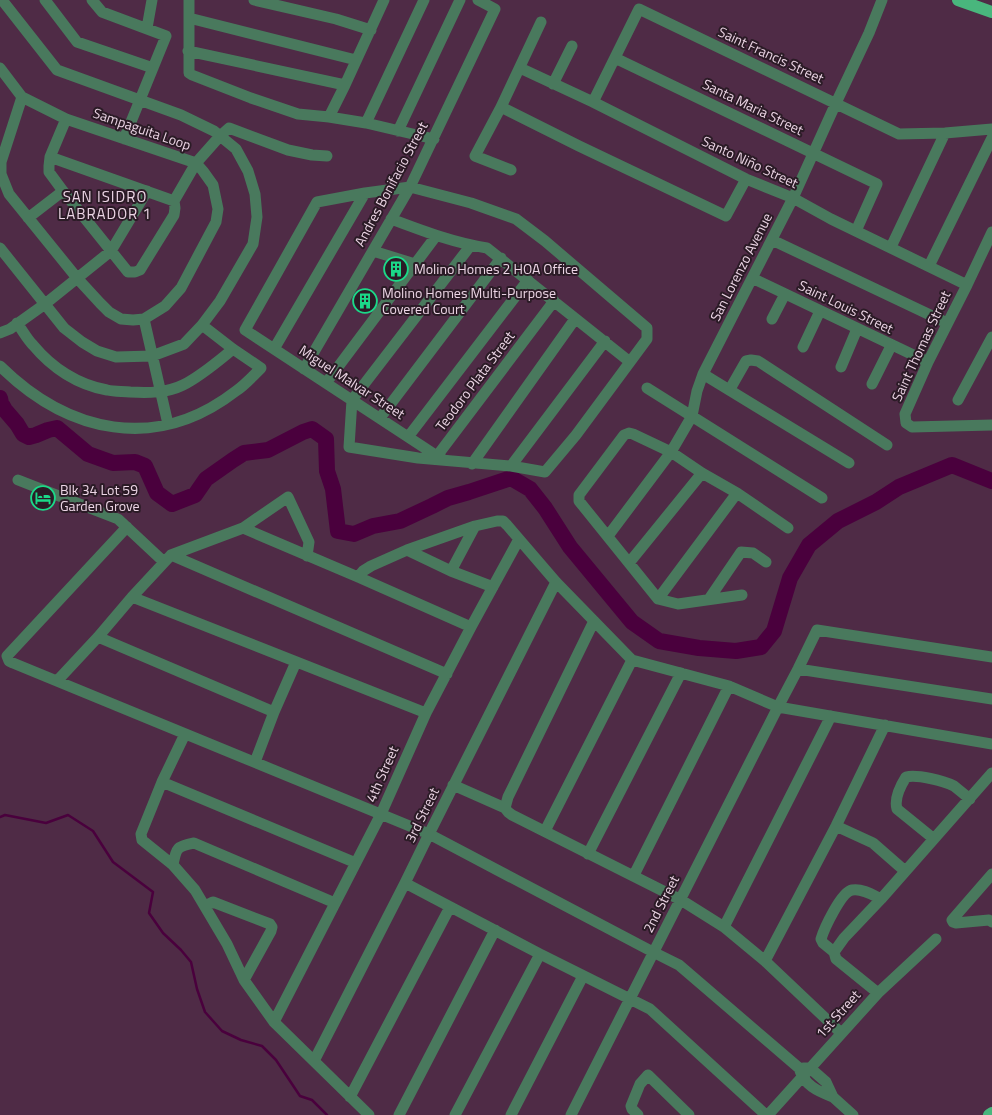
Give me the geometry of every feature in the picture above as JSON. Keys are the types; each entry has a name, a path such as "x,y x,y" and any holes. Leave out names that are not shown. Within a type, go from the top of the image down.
{"main road":[{"path":"958,0 992,12"}],"street":[{"path":"45,0 77,42 153,68"},
{"path":"92,0 102,12 166,36 124,139"},
{"path":"147,28 152,0"},
{"path":"190,0 189,74 298,114 366,123 434,138"},
{"path":"254,0 336,19 371,30"},
{"path":"329,117 384,0"},
{"path":"366,123 424,0"},
{"path":"398,131 460,0"},
{"name":"Andres Bonifacio Street","path":"304,368 392,219 434,138 495,8 478,0"},
{"name":"San Lorenzo Avenue","path":"608,536 671,452 692,416 703,374 793,198 882,0"},
{"path":"0,248 64,328 82,342 97,352 116,357 152,356 184,344 202,326 220,301 253,244 258,217 255,194 248,170 236,149 214,130 181,115 57,70 6,4"},
{"name":"Saint Francis Street","path":"593,102 639,9 899,134 992,129"},
{"path":"189,18 356,60"},
{"path":"511,170 475,156 501,107 541,22"},
{"path":"553,84 572,46"},
{"path":"188,52 345,85"},
{"name":"Santa Maria Street","path":"615,58 877,184 856,231"},
{"path":"0,68 22,97 1,162 2,184 76,278 100,303 110,312 121,318 144,319 168,424"},
{"name":"Santo Niño Street","path":"520,68 593,102 746,179 793,198 830,219 967,284"},
{"name":"Sampaguita Loop","path":"22,97 66,119 196,163 213,185 218,209 216,222 181,288 166,306 144,319"},
{"path":"501,107 726,216 746,179"},
{"path":"66,119 50,157 49,172 128,272 140,270 174,215 174,202 196,163 229,128 288,150 326,156"},
{"path":"891,247 945,133"},
{"path":"929,266 992,138"},
{"path":"50,157 174,202"},
{"path":"274,349 365,193 410,187 472,203 516,218 646,328 647,339 576,436 546,472 511,466 472,464 440,458 418,458 349,447 352,400 471,245"},
{"path":"28,218 63,191"},
{"path":"0,333 10,329 45,304 111,251 147,191"},
{"name":"Miguel Malvar Street","path":"365,193 317,202 244,330 440,458"},
{"path":"392,219 436,236 487,248 630,362"},
{"name":"Saint Thomas Street","path":"992,232 928,362 905,414 906,423 912,427 992,425"},
{"path":"326,383 436,236"},
{"path":"772,240 947,323"},
{"path":"373,251 415,264"},
{"path":"380,418 501,258"},
{"name":"Saint Louis Street","path":"752,278 928,362"},
{"path":"408,437 528,280"},
{"path":"772,319 785,294"},
{"name":"Teodoro Plata Street","path":"440,458 554,301"},
{"path":"803,347 820,311"},
{"path":"472,464 575,319"},
{"path":"17,323 33,346 62,372 83,383 108,390 160,392 182,385 209,369 233,349"},
{"path":"0,366 12,378 50,404 98,425 142,429 179,422 212,407 236,391 261,368 202,326"},
{"path":"841,367 857,329"},
{"path":"958,400 992,337"},
{"path":"511,466 605,341"},
{"path":"872,384 891,346"},
{"path":"730,389 746,361 758,361 887,445"},
{"path":"703,374 849,463"},
{"path":"648,388 822,498"},
{"path":"742,595 678,604 658,599 579,501 580,495 624,435 629,433 671,452 737,493 788,528"},
{"path":"629,563 702,473"},
{"path":"18,480 118,519 168,559 447,674"},
{"path":"658,599 737,493"},
{"path":"57,681 168,559 243,528 288,497 309,542 307,556"},
{"path":"358,577 371,566 407,550 475,526 503,521 556,582 632,660 729,686 778,707 992,744"},
{"path":"451,571 475,526"},
{"path":"127,527 7,656 9,661 429,834 679,965 803,1071 826,1082 833,1097 853,1115"},
{"path":"243,528 471,627"},
{"name":"4th Street","path":"274,1022 356,863 426,713 519,539"},
{"path":"407,550 451,571 493,587"},
{"path":"709,599 741,552 753,553 766,562"},
{"name":"3rd Street","path":"314,1061 556,582"},
{"path":"132,597 426,713"},
{"path":"505,808 508,797 594,621"},
{"name":"2nd Street","path":"571,1115 817,630 992,657"},
{"path":"98,637 274,712"},
{"path":"546,831 632,660"},
{"path":"255,762 296,662"},
{"path":"798,669 992,699"},
{"path":"588,854 681,673"},
{"path":"634,875 729,686"},
{"path":"724,927 831,716"},
{"path":"765,961 836,826 885,725"},
{"path":"184,734 162,782 141,838 173,865 196,890 227,944 244,980 274,1022 369,1115"},
{"path":"834,952 844,938 881,900 992,773"},
{"path":"934,839 897,809 896,802 906,777 913,776 940,781 953,786 970,799"},
{"path":"162,782 356,863"},
{"path":"453,786 505,808 512,815 634,875 681,900 724,927 765,961 841,1033"},
{"path":"836,826 874,843 905,871"},
{"path":"173,865 176,852 182,845 194,843 335,902"},
{"path":"992,874 952,920 956,923 988,920 992,922"},
{"path":"405,884 650,1009 767,1115"},
{"path":"878,993 836,959 834,952 823,944 821,939 838,905 851,890 861,890 881,900"},
{"path":"205,906 213,902 270,924 272,927 244,980"},
{"path":"350,1097 450,907"},
{"path":"399,1115 495,930"},
{"name":"1st Street","path":"767,1115 803,1071 878,993 936,939"},
{"path":"455,1115 540,954"},
{"path":"511,1115 583,976"},
{"path":"638,1115 631,1106 640,1084 648,1075 689,1115"}],"waterway":[{"path":"0,398 5,410 23,434 29,437 57,428 88,454 113,463 135,462 145,466 157,493 172,504 195,495 206,479 244,453 268,450 312,429 326,439 327,471 333,489 338,531 354,534 373,526 400,521 448,498 511,478 530,489 545,508 570,547 632,622 659,641 699,648 736,651 761,647 774,631 790,578 809,545 838,521 876,502 899,487 952,465 992,481"},
{"path":"0,817 5,815 46,823 68,815 93,831 113,862 153,892 149,913 163,933 191,962 197,989 205,1012 222,1031 241,1040 262,1046 276,1060 300,1096 312,1100 327,1115"}],"place":[{"name":"Molino Homes 2 HOA Office","path":"396,269"},
{"name":"Molino Homes Multi-Purpose Covered Court","path":"365,301"},
{"name":"Blk 34 Lot 59 Garden Grove","path":"43,498"}],"district":[{"name":"SAN ISIDRO LABRADOR 1","path":"105,206"}]}
